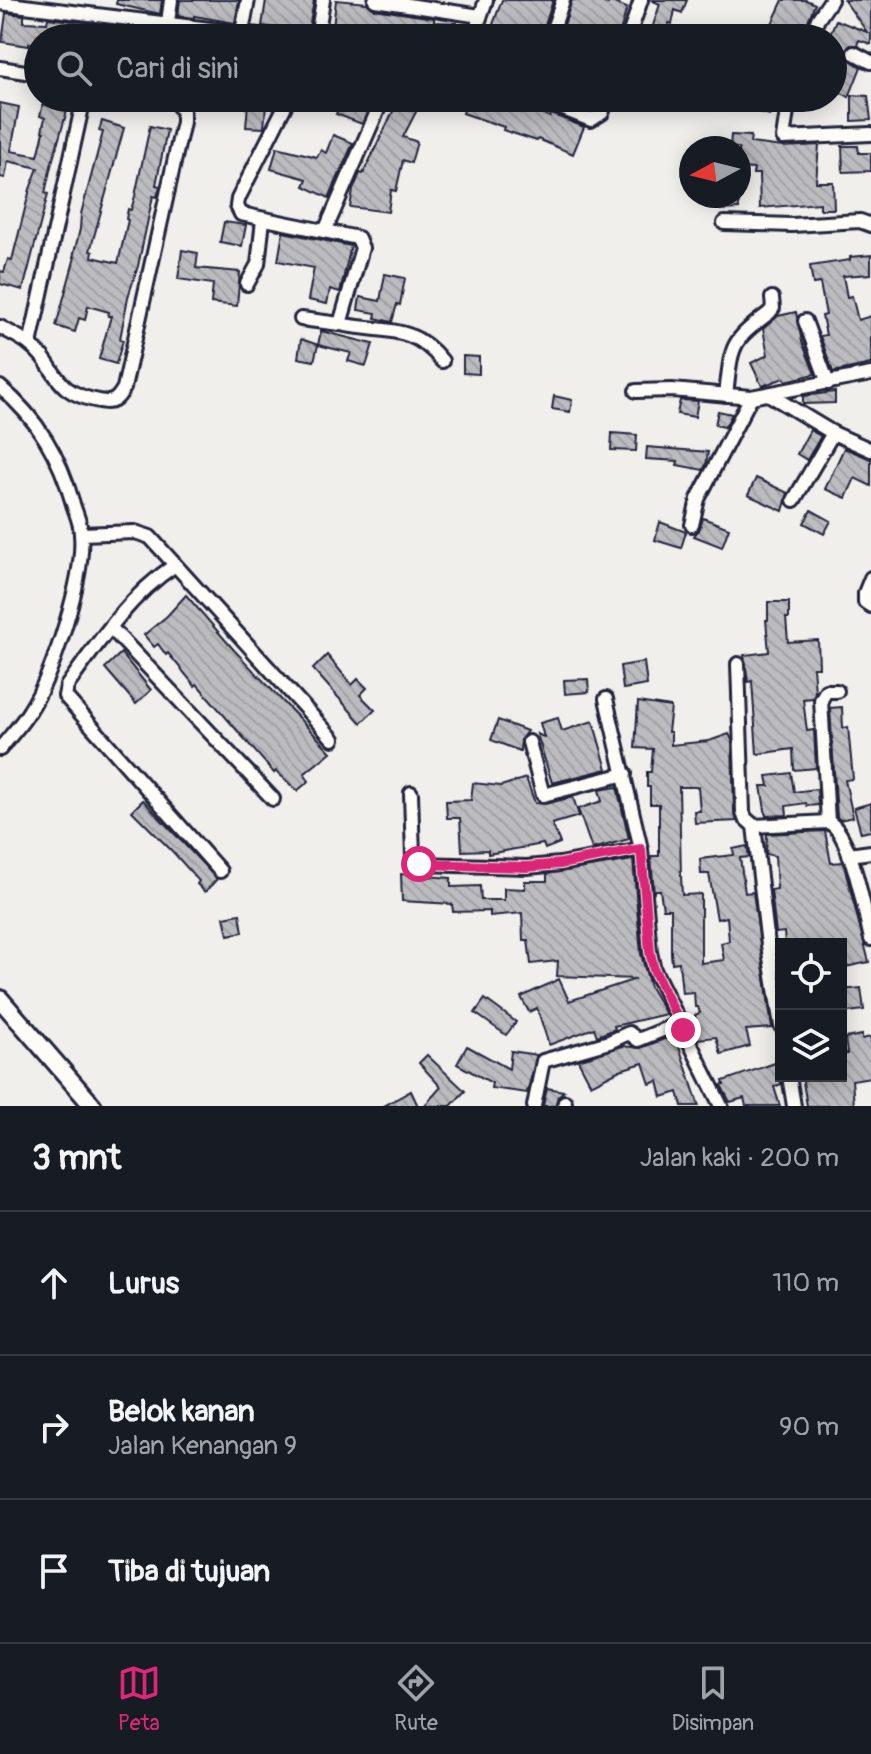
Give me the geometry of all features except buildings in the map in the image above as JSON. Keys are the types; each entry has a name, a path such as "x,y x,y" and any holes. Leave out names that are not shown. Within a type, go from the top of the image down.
{"street":[{"path":"168,22 171,0"},
{"path":"244,24 248,0"},
{"path":"319,24 323,0"},
{"path":"375,0 480,16"},
{"path":"477,24 486,0"},
{"path":"555,24 563,0"},
{"path":"633,24 641,0"},
{"path":"816,24 831,0"},
{"path":"0,3 183,24"},
{"path":"854,53 871,62"},
{"path":"0,68 24,72"},
{"path":"30,344 81,112"},
{"path":"0,327 30,344 66,389 78,397 109,403 118,399 124,388 183,112"},
{"path":"282,112 237,206 241,214 355,237 362,245 340,324"},
{"path":"325,231 377,112"},
{"path":"571,112 591,120 602,112"},
{"path":"787,112 783,138 871,134"},
{"path":"247,284 258,264 263,220"},
{"path":"724,223 792,225 860,221 871,225"},
{"path":"726,395 735,343 741,334 769,313 773,308 772,298"},
{"path":"301,319 414,335 432,348 442,361"},
{"path":"805,321 828,383"},
{"path":"636,391 672,390 751,397 871,374"},
{"path":"0,387 16,400 45,435 65,475 81,534 77,574 57,653 30,710 0,749"},
{"path":"770,395 833,433 871,450"},
{"path":"692,525 698,499 751,397"},
{"path":"794,500 833,433"},
{"path":"81,534 135,532 150,537 333,739"},
{"path":"175,565 136,595 74,677 65,696 220,871"},
{"path":"871,578 865,602 871,606"},
{"path":"111,628 273,799"},
{"path":"738,664 743,812 754,826 778,1010"},
{"path":"828,822 821,700 826,691 837,691"},
{"path":"606,699 641,849 654,970 721,1106"},
{"path":"529,742 543,795 625,774"},
{"path":"411,793 413,857 419,864 527,867 641,849"},
{"path":"754,826 833,823 849,855 871,939"},
{"path":"849,855 871,852"},
{"path":"0,999 93,1106"},
{"path":"534,1106 543,1061 629,1033 638,1040 680,1023"},
{"path":"790,1082 794,1106"}],"route":[{"path":"419,864 527,867 641,849 654,970 683,1030"}]}
